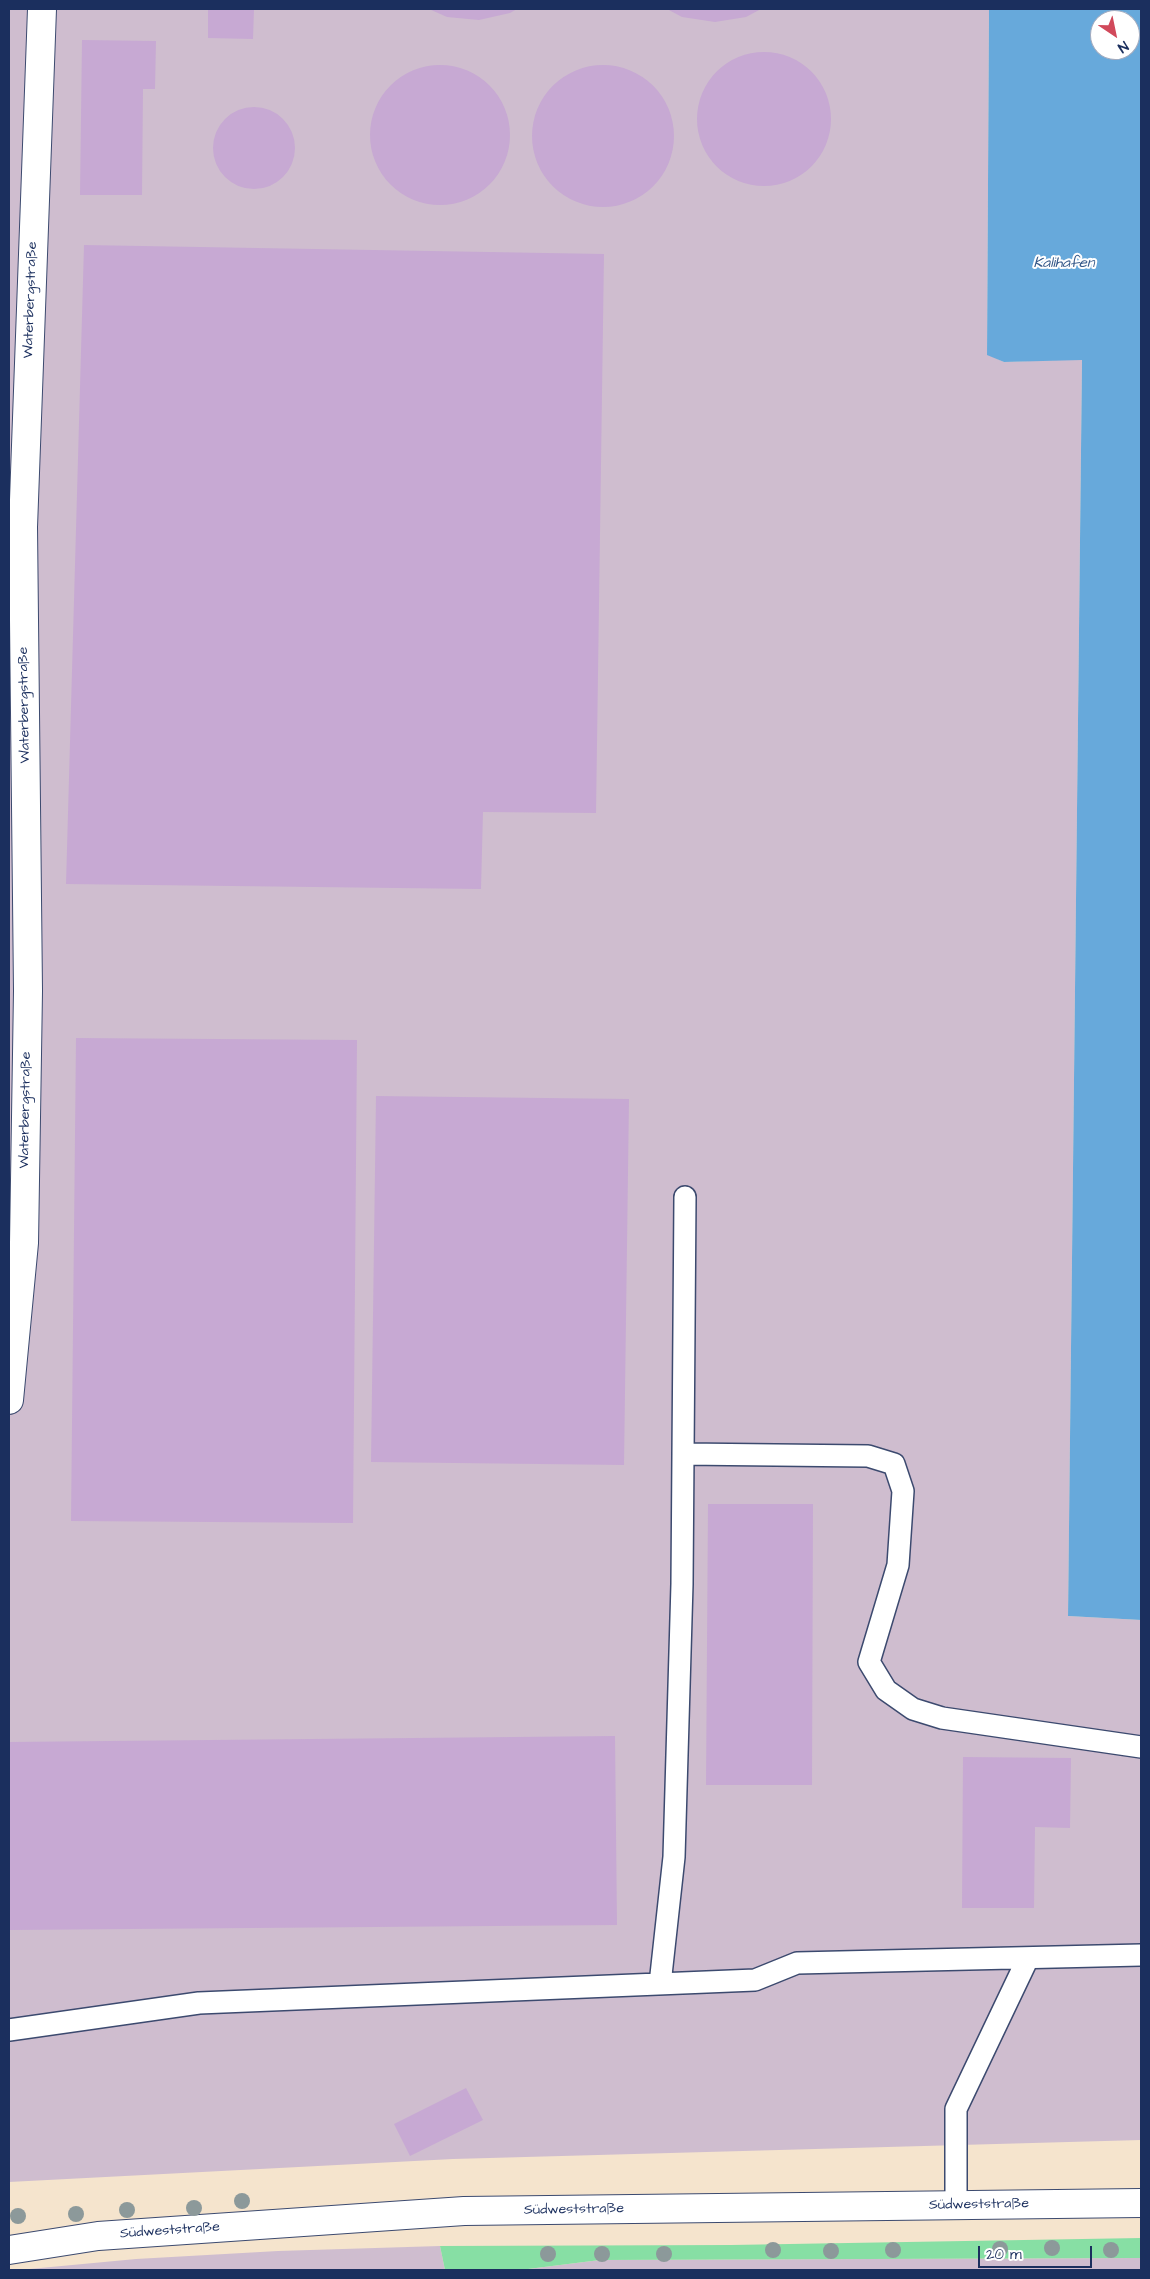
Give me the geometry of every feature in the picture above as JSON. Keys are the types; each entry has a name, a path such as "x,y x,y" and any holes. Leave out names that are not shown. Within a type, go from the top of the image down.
{"street":[{"name":"Waterbergstraße","path":"9,1400 24,1243 28,981 23,527 42,9"},
{"name":"Südweststraße","path":"9,2250 98,2236 464,2211 1141,2203"}],"lane":[{"path":"660,1984 674,1857 682,1584 685,1198"},
{"path":"683,1454 868,1456 894,1464 903,1491 898,1565 869,1662 886,1690 913,1710 942,1718 1141,1747"},
{"path":"9,2030 199,2003 755,1980 797,1963 1141,1955"},
{"path":"956,2205 956,2109 1028,1958"}],"shaded area":[{"path":"9,9 989,9 987,354 1004,362 1082,359 1068,1616 1141,1620 1141,2140 453,2159 9,2182"},
{"path":"440,2246 445,2270 19,2270 136,2259 278,2251"},
{"path":"1141,2258 1141,2270 520,2270 600,2260"}],"green space":[{"path":"1141,2238 1141,2258 600,2260 520,2270 445,2270 440,2246 731,2245"}],"water":[{"name":"Kalihafen","path":"989,9 1141,9 1141,1620 1068,1616 1082,360 1004,362 987,355"}],"building":[{"path":"208,9 254,9 253,39 208,38"},
{"path":"429,9 517,9 510,13 479,20 447,17"},
{"path":"667,9 761,9 746,17 715,22 682,17"},
{"path":"82,40 156,41 155,89 143,89 142,195 80,195"},
{"path":"764,52 790,57 812,71 826,93 831,119 826,145 812,167 790,181 764,186 738,181 716,167 702,145 697,119 702,93 716,71 738,57"},
{"path":"440,65 454,66 467,70 489,86 505,108 509,121 509,149 505,162 489,184 467,200 454,204 440,205 426,204 413,200 391,184 375,162 371,149 370,135 371,121 375,108 391,86 413,70 426,66"},
{"path":"603,65 617,66 630,70 643,77 653,86 662,96 669,109 673,122 673,150 669,163 662,176 653,186 643,195 630,202 617,206 603,207 589,206 576,202 563,195 553,186 544,176 537,163 533,150 532,136 533,122 537,109 544,96 553,86 563,77 576,70 589,66"},
{"path":"254,107 270,110 283,119 292,132 295,148 292,164 283,177 270,186 254,189 238,186 225,177 216,164 213,148 216,132 225,119 238,110"},
{"path":"84,245 604,254 596,813 483,812 481,889 66,884"},
{"path":"76,1038 357,1040 353,1523 71,1521"},
{"path":"376,1096 629,1099 624,1465 371,1462"},
{"path":"708,1504 813,1504 812,1785 706,1785"},
{"path":"615,1736 617,1925 9,1930 9,1742"},
{"path":"963,1757 1071,1758 1070,1828 1035,1827 1034,1908 962,1908"},
{"path":"466,2088 483,2120 410,2156 394,2124"}]}
